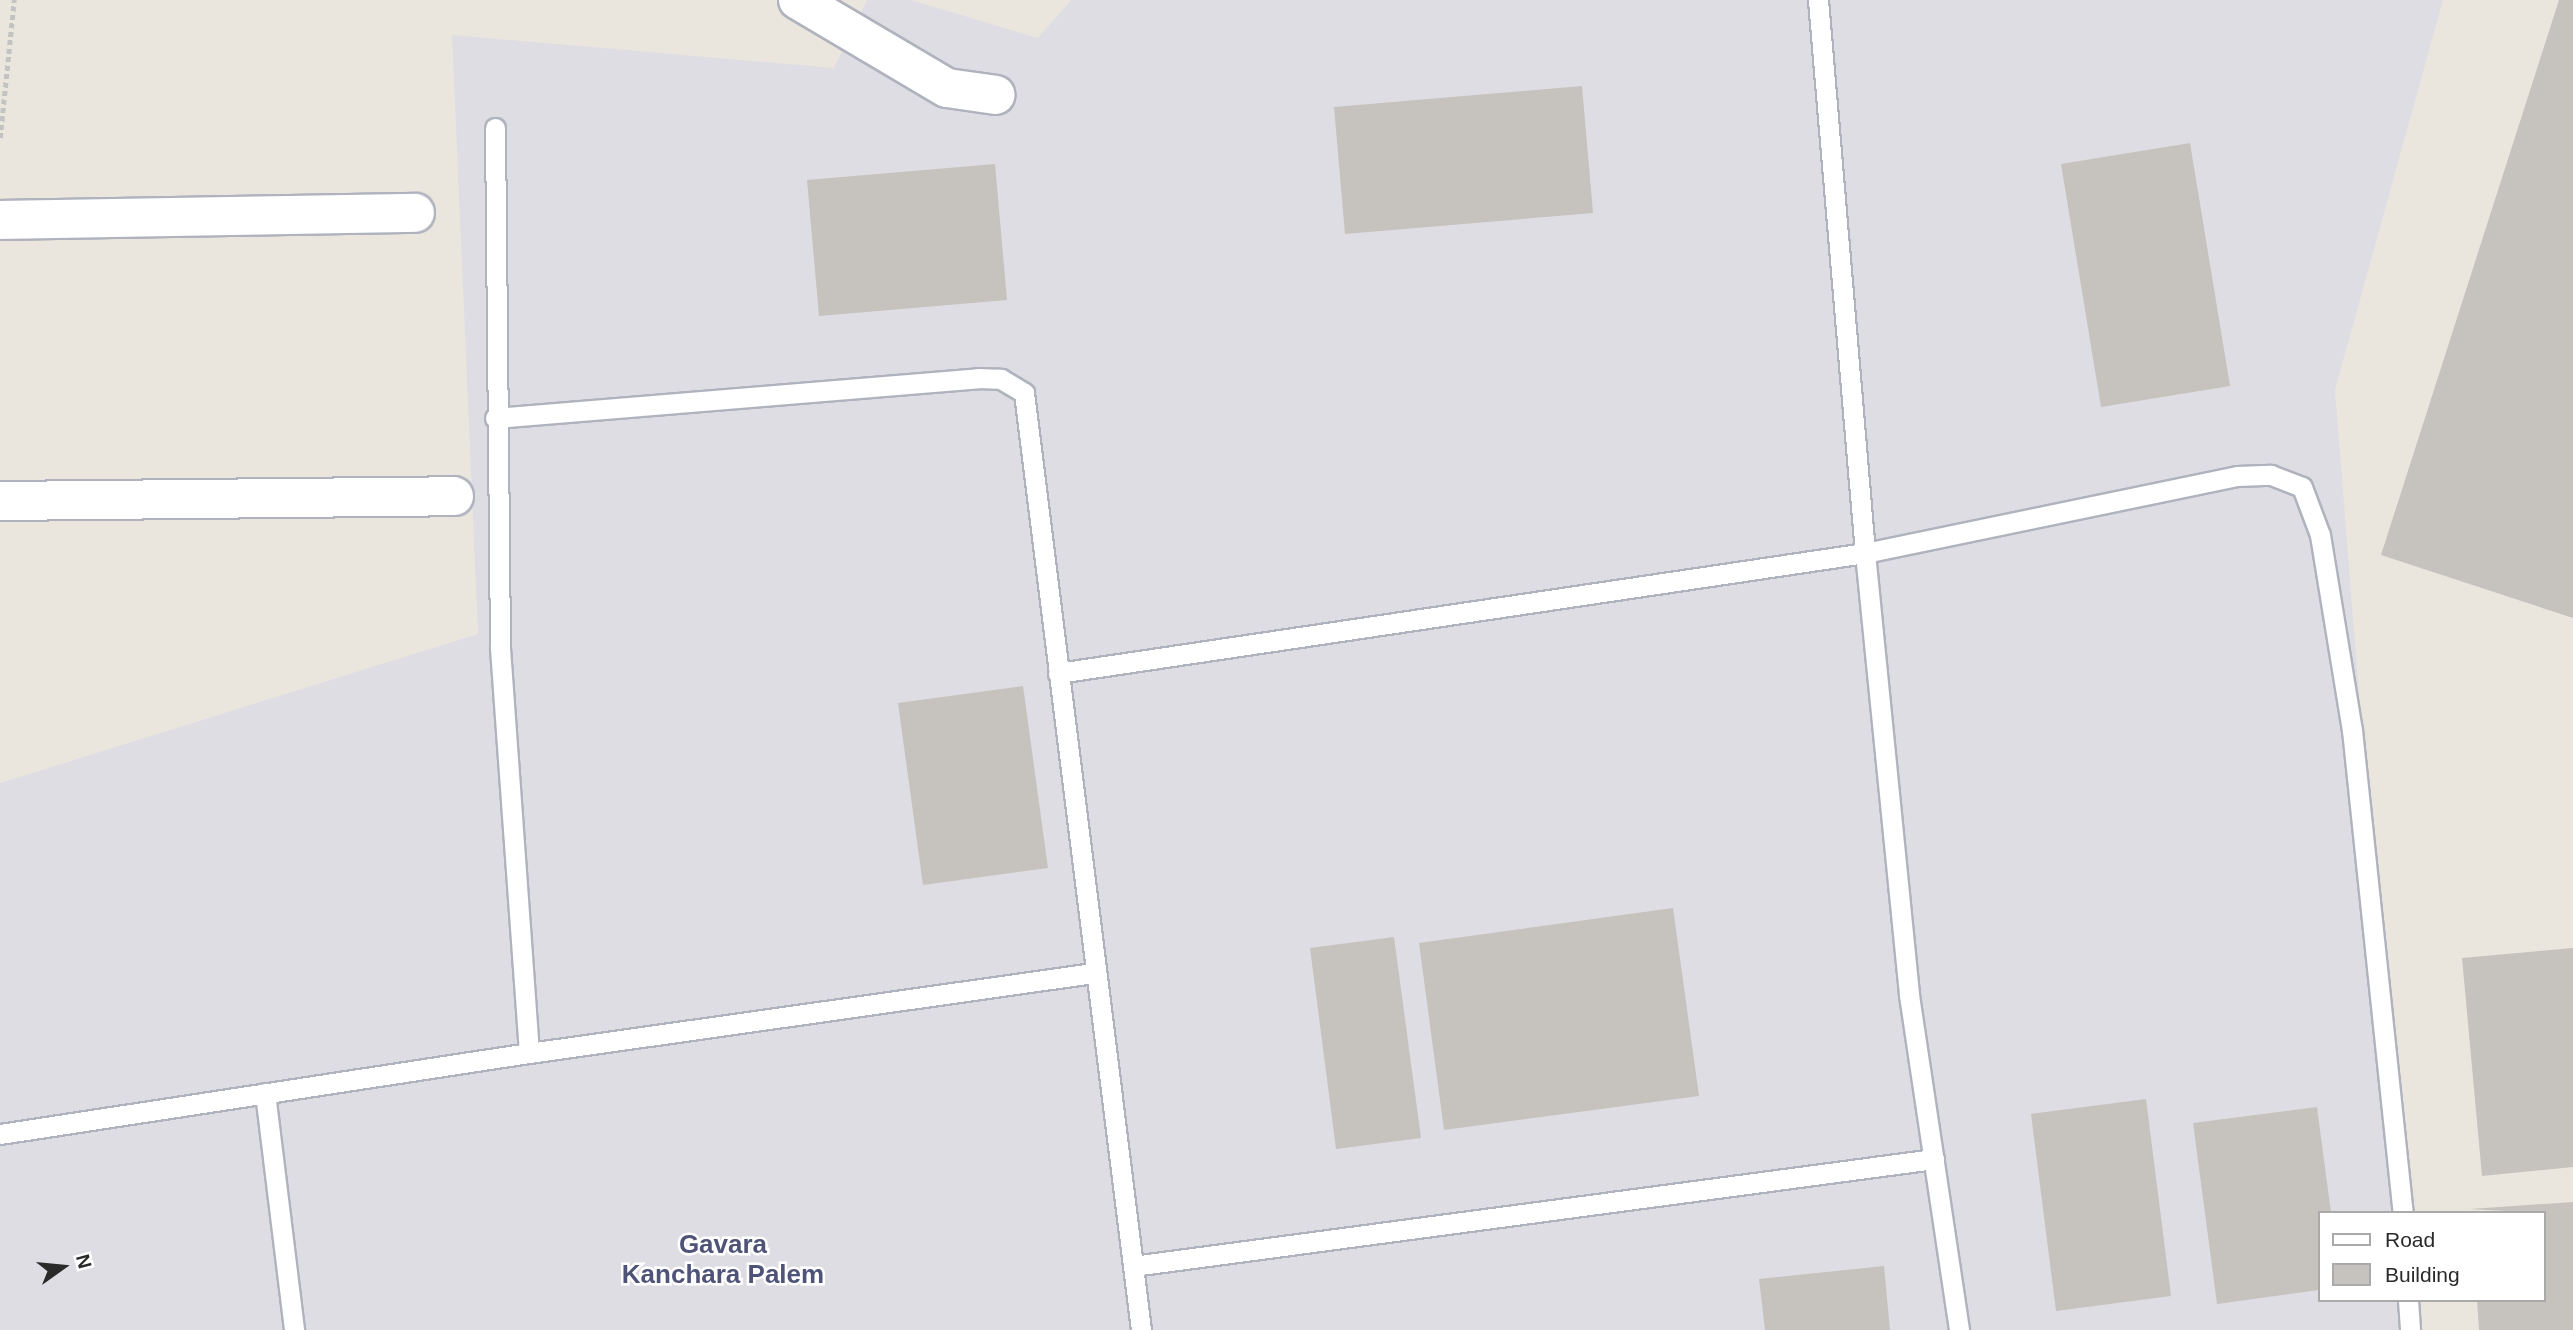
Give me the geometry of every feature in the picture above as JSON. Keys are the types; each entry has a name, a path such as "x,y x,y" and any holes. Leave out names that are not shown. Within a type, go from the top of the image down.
{"street":[{"path":"799,0 947,88 996,95"},
{"path":"0,220 415,213"},
{"path":"0,502 454,496"}],"lane":[{"path":"1818,0 1865,553 1909,995 1959,1330"},
{"path":"495,128 495,418 500,648 529,1053"},
{"path":"495,418 1001,379 1024,393 1093,973 1141,1330"},
{"path":"1058,673 1865,553 2237,475 2270,475 2302,487 2320,535 2352,730 2403,1211"},
{"path":"0,1134 529,1053 1093,973"},
{"path":"265,1093 294,1330"},
{"path":"1133,1266 1934,1159"},
{"path":"2409,1302 2410,1330"}],"path":[{"path":"0,138 14,0"}],"shaded area":[{"path":"867,0 911,0 1038,38 1071,0 2443,0 2335,390 2400,1211 2318,1211 2318,1302 2407,1302 2409,1330 0,1330 0,783 478,634 452,35 834,68"}],"building":[{"path":"2559,0 2573,0 2573,618 2381,555"},
{"path":"1582,86 1593,213 1345,234 1334,107"},
{"path":"2190,143 2230,386 2101,407 2061,164"},
{"path":"995,164 1007,300 819,316 807,180"},
{"path":"1023,686 1048,868 923,885 898,703"},
{"path":"1673,908 1699,1096 1444,1130 1419,943"},
{"path":"1394,937 1421,1138 1336,1149 1310,948"},
{"path":"2573,948 2573,1167 2482,1176 2462,958"},
{"path":"2146,1099 2171,1296 2056,1311 2031,1114"},
{"path":"2317,1107 2331,1211 2318,1211 2318,1290 2217,1304 2193,1123"},
{"path":"2573,1202 2573,1330 2479,1330 2477,1302 2545,1302 2545,1211 2470,1209"},
{"path":"1884,1266 1890,1330 1765,1330 1759,1279"}],"district":[{"name":"Gavara Kanchara Palem","path":"723,1260"}]}
